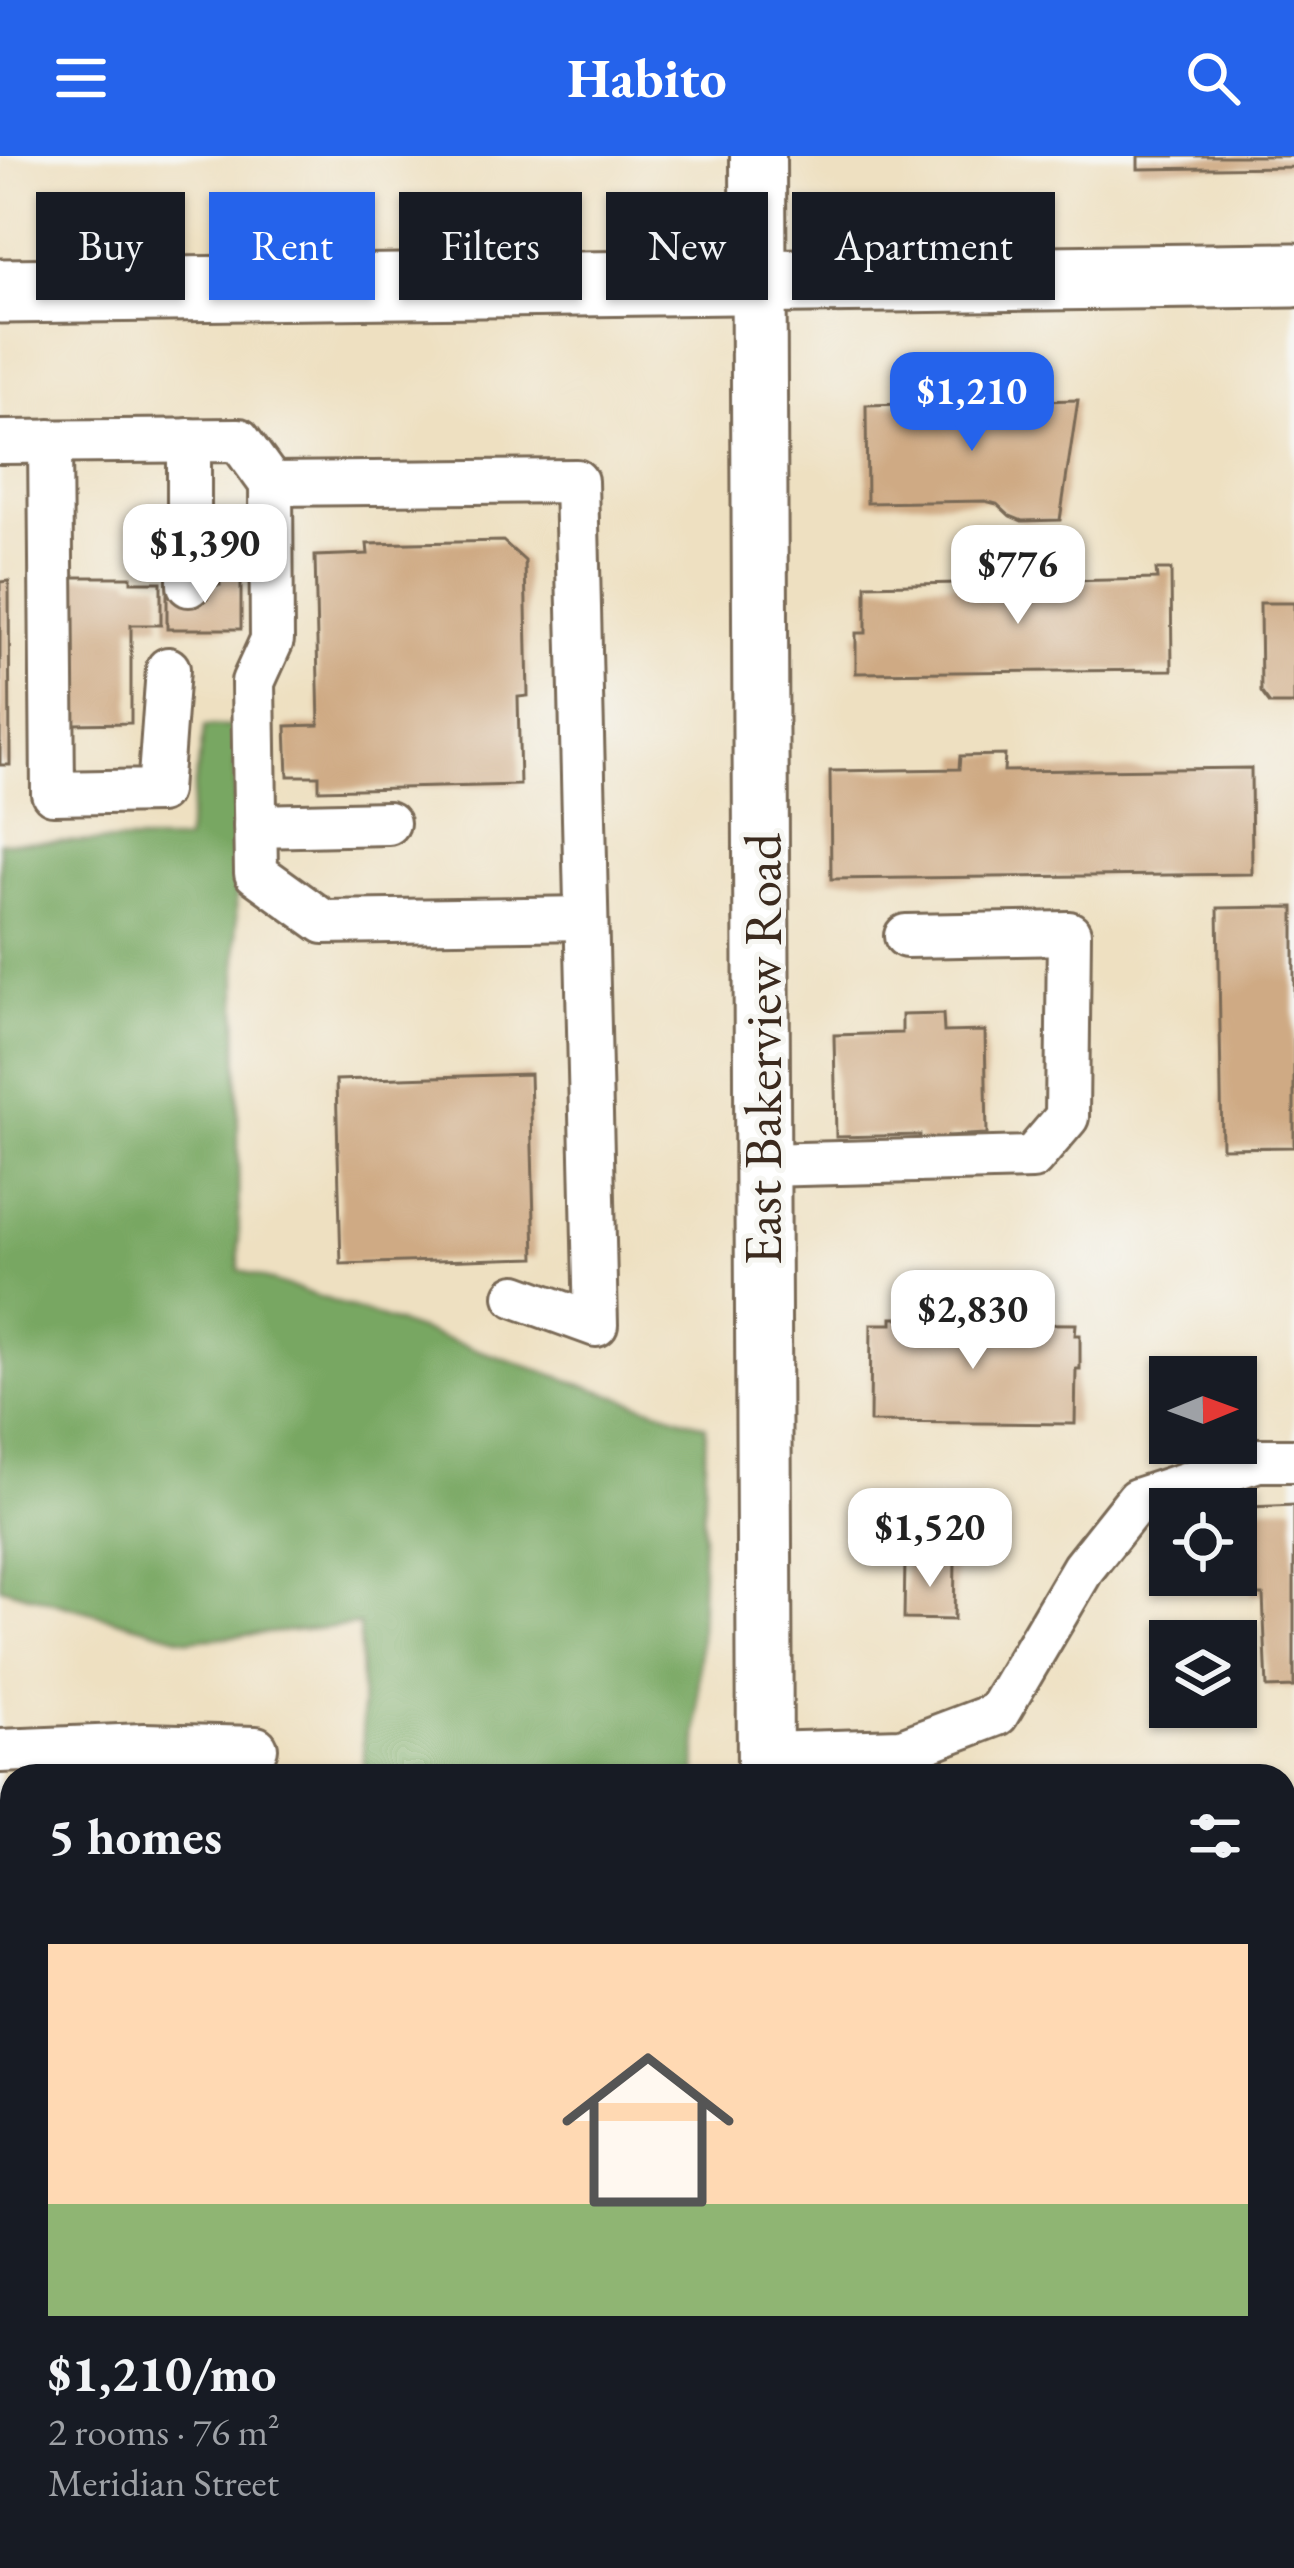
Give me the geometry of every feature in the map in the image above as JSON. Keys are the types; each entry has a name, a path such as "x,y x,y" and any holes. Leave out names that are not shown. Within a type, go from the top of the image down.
{"highway":[{"path":"768,300 1294,275"},
{"path":"0,291 606,298"},
{"path":"0,333 761,300 1294,317"}],"main road":[{"name":"East Bakerview Road","path":"758,156 759,192"},
{"name":"East Bakerview Road","path":"761,300 765,1764"}],"lane":[{"path":"189,440 189,585"},
{"path":"0,442 239,440 271,484 272,640 253,682 256,873 324,922 586,918"},
{"path":"50,441 53,793 159,790 168,669"},
{"path":"271,484 576,481 596,1325 516,1297"},
{"path":"255,826 388,823"},
{"path":"763,1165 1032,1157 1067,1117 1069,933 906,936"},
{"path":"774,1764 902,1750 997,1714 1083,1568 1137,1500 1258,1460 1294,1460"},
{"path":"0,1751 144,1745 256,1748"}],"green space":[{"path":"205,726 235,727 239,1270 706,1426 696,1764 364,1764 359,1625 189,1640 0,1587 0,842 185,841"}],"building":[{"path":"1138,156 1294,156 1294,167 1138,169"},
{"path":"1078,400 1060,520 1022,521 985,501 867,503 866,405"},
{"path":"503,541 525,561 528,696 518,697 520,785 319,790 319,776 288,776 286,726 319,725 315,556 368,554 367,544"},
{"path":"1156,570 1171,570 1172,670 856,673 856,633 866,633 866,585 1157,579"},
{"path":"241,576 241,629 167,629 167,585 220,585 220,577"},
{"path":"73,577 161,582 161,625 131,625 131,723 73,724 73,650 67,650 66,619 73,619"},
{"path":"9,581 10,765 0,765 0,582"},
{"path":"1260,603 1294,603 1294,704 1270,704 1261,692"},
{"path":"1005,755 1004,771 1251,768 1252,874 831,879 830,771 959,769 960,756"},
{"path":"1294,907 1294,1147 1222,1148 1218,908"},
{"path":"943,1014 944,1032 985,1031 987,1134 948,1136 948,1156 920,1157 920,1135 836,1137 834,1035 902,1033 902,1015"},
{"path":"530,1074 535,1258 341,1264 336,1080"},
{"path":"892,1318 1076,1324 1080,1369 1076,1369 1075,1424 870,1422 871,1324 892,1324"},
{"path":"1294,1505 1294,1687 1267,1688 1263,1595 1257,1595 1257,1507"},
{"path":"905,1560 955,1561 954,1620 904,1619"}]}
